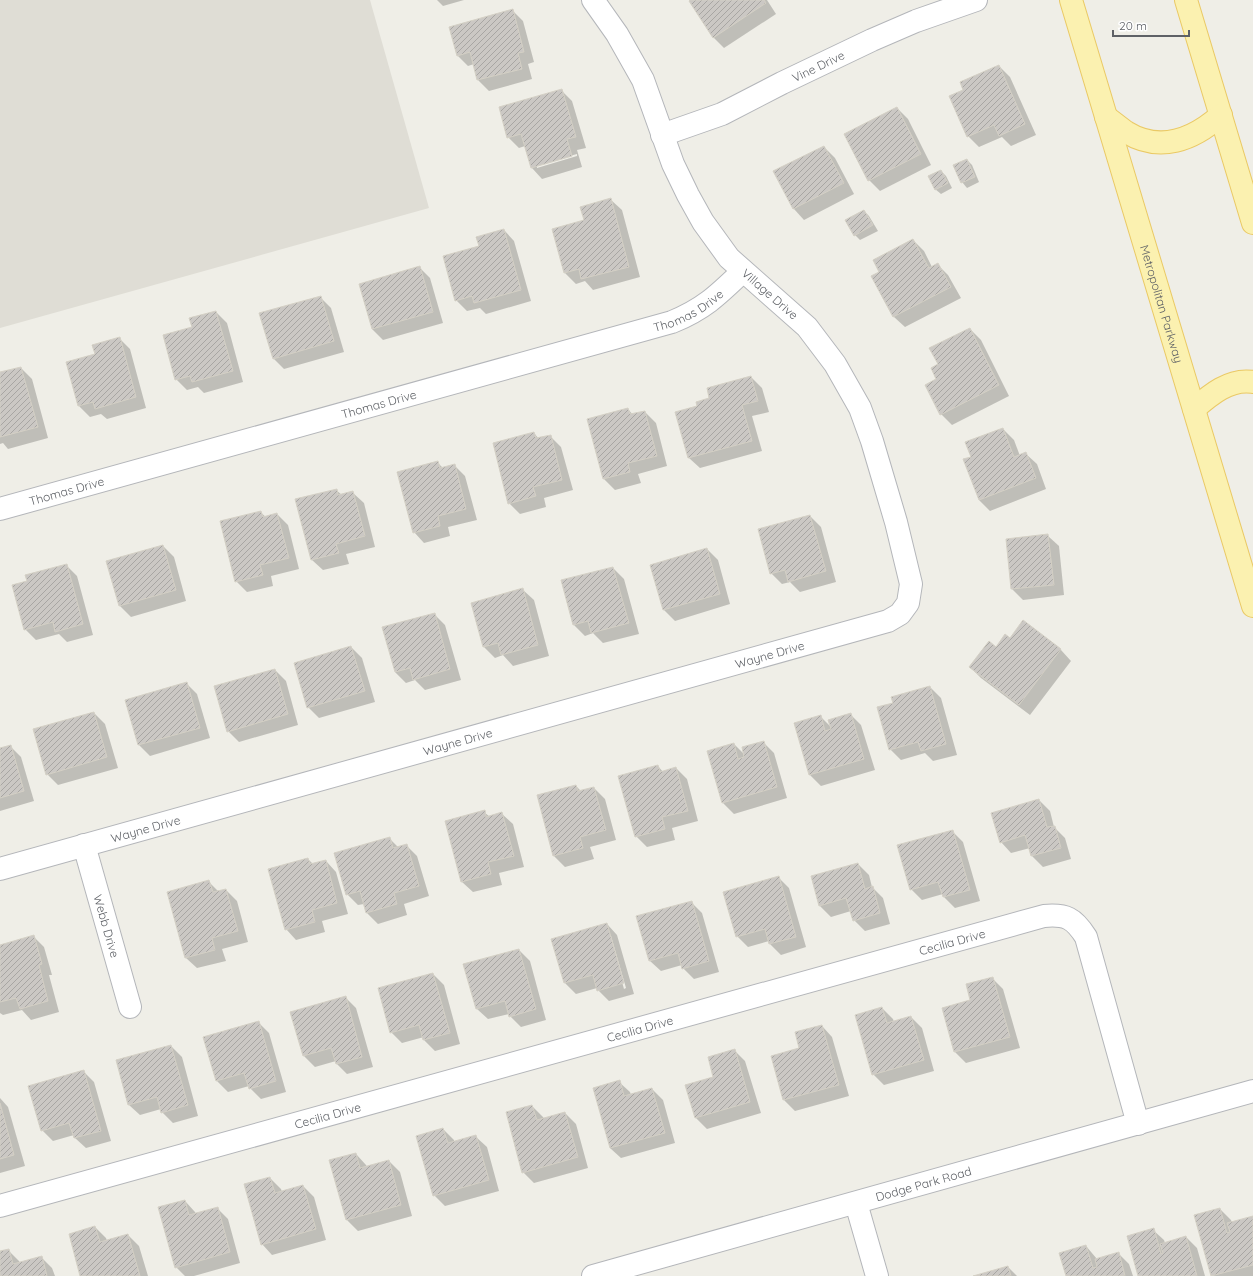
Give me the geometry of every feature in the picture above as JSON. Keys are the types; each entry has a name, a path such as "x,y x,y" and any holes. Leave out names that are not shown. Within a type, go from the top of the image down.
{"main road":[{"name":"Metropolitan Parkway","path":"1071,0 1253,606"},
{"path":"1186,0 1253,223"},
{"path":"1106,117 1126,132 1145,140 1164,143 1181,140 1194,135 1221,115"},
{"path":"1194,409 1207,397 1221,389 1232,384 1247,381 1253,382"}],"street":[{"name":"Village Drive","path":"593,0 631,56 643,80 673,164 703,222 722,250 743,271 807,327 835,364 860,408 872,441 896,522 910,580 908,603"},
{"name":"Vine Drive","path":"662,135 722,114 782,83 872,40 916,21 976,0"},
{"name":"Thomas Drive","path":"0,509 672,322 706,305 743,271"},
{"name":"Wayne Drive","path":"0,869 888,621 900,614 908,603"},
{"name":"Webb Drive","path":"84,845 130,1007"},
{"name":"Cecilia Drive","path":"0,1206 1028,920 1056,915 1068,917 1079,925 1086,937 1138,1124"},
{"name":"Dodge Park Road","path":"594,1276 1253,1091"},
{"path":"856,1202 877,1276"}],"shaded area":[{"path":"0,0 370,0 429,208 0,328"}],"building":[{"path":"764,0 766,3 713,38 689,1"},
{"path":"513,9 524,52 518,53 522,69 477,80 470,52 457,56 449,27"},
{"path":"999,65 1025,124 999,136 994,125 967,137 949,96 963,90 960,82"},
{"path":"562,89 576,137 567,139 572,156 531,168 521,134 507,138 499,107"},
{"path":"897,107 921,154 868,181 844,134"},
{"path":"824,146 844,183 793,209 773,171"},
{"path":"967,159 975,177 961,183 953,165"},
{"path":"941,170 948,183 935,190 928,176"},
{"path":"611,198 629,267 581,279 579,269 564,273 552,229 584,220 580,207"},
{"path":"864,210 873,225 854,236 845,220"},
{"path":"504,229 521,290 474,303 472,296 455,301 443,256 479,246 476,237"},
{"path":"913,239 929,268 938,263 951,287 893,317 871,276 879,272 873,260"},
{"path":"420,266 433,312 372,329 359,284"},
{"path":"321,296 334,341 273,359 259,313"},
{"path":"216,311 233,371 192,382 190,376 175,380 163,335 192,327 189,318"},
{"path":"970,328 999,385 940,415 925,385 936,379 931,368 938,364 929,348"},
{"path":"120,337 136,397 95,409 93,402 78,406 66,362 95,354 92,345"},
{"path":"21,367 38,427 0,437 0,372"},
{"path":"751,376 758,401 742,405 752,441 688,458 675,412 697,406 696,402 709,398 707,388"},
{"path":"628,408 630,414 645,411 657,456 628,463 630,472 603,479 587,419"},
{"path":"1003,428 1014,457 1026,452 1036,478 979,500 963,459 971,457 965,442"},
{"path":"534,432 536,438 551,435 562,480 533,487 536,496 508,504 493,443"},
{"path":"438,461 440,468 455,464 466,509 438,516 440,526 413,533 397,472"},
{"path":"337,489 338,495 353,491 365,536 336,544 339,553 311,560 295,499"},
{"path":"261,511 263,517 277,513 289,558 260,565 263,575 235,582 220,521"},
{"path":"810,515 826,571 788,582 785,570 770,574 758,529"},
{"path":"1048,534 1054,585 1011,589 1006,539"},
{"path":"163,545 176,590 119,606 106,561"},
{"path":"707,548 720,594 663,610 650,565"},
{"path":"67,564 83,624 55,632 53,622 24,630 12,585 27,581 25,575"},
{"path":"613,567 629,623 591,633 588,621 573,625 561,580"},
{"path":"523,588 538,645 501,655 498,643 483,647 471,603"},
{"path":"435,613 450,669 413,680 410,668 395,672 382,627"},
{"path":"1023,620 1061,649 1019,705 969,667 989,641 996,647 1005,634 1010,638"},
{"path":"351,646 365,691 307,708 294,663"},
{"path":"275,669 288,714 227,732 214,686"},
{"path":"187,682 200,728 138,745 125,700"},
{"path":"930,686 946,744 921,751 918,742 889,750 877,707 893,703 891,697"},
{"path":"94,712 107,757 46,775 33,729"},
{"path":"851,713 864,759 809,775 794,723 821,715 825,731 831,729 828,720"},
{"path":"764,741 777,787 722,803 707,751 734,743 738,759 744,757 742,747"},
{"path":"11,745 24,791 0,798 0,748"},
{"path":"658,765 660,772 676,767 688,811 662,817 665,829 635,837 618,776"},
{"path":"576,785 578,791 594,787 606,830 580,837 583,848 553,856 537,795"},
{"path":"1039,799 1047,827 1055,826 1061,848 1031,856 1025,835 1000,843 991,813"},
{"path":"485,810 486,817 502,812 514,856 488,862 491,874 461,882 445,821"},
{"path":"953,830 970,890 943,897 938,882 910,890 897,845"},
{"path":"390,837 393,848 407,844 419,886 394,893 397,904 366,913 360,891 346,895 334,853"},
{"path":"308,858 310,864 326,860 337,903 312,910 315,922 285,930 268,869"},
{"path":"858,863 865,889 873,886 880,913 853,921 846,898 819,906 811,876"},
{"path":"779,876 796,937 769,944 765,929 736,937 723,892"},
{"path":"209,880 213,892 226,889 238,931 212,938 215,950 185,958 167,892"},
{"path":"692,901 709,961 682,969 678,953 649,961 636,916"},
{"path":"607,923 624,983 597,991 593,975 564,983 551,939"},
{"path":"34,935 42,964 39,965 48,1001 20,1009 16,998 0,1002 0,945"},
{"path":"519,949 536,1009 509,1017 505,1001 476,1009 463,964"},
{"path":"433,973 450,1033 423,1040 419,1025 390,1033 378,988"},
{"path":"993,977 1010,1037 954,1052 942,1008 970,1000 966,984"},
{"path":"346,996 362,1057 336,1064 331,1048 303,1056 290,1012"},
{"path":"882,1007 887,1023 911,1016 924,1060 872,1075 855,1015"},
{"path":"259,1021 276,1081 249,1089 244,1073 216,1081 203,1037"},
{"path":"822,1025 839,1085 783,1100 771,1056 799,1048 795,1032"},
{"path":"171,1045 188,1105 161,1113 157,1097 128,1105 116,1060"},
{"path":"735,1049 750,1102 695,1118 685,1085 713,1077 708,1057"},
{"path":"84,1070 101,1131 74,1138 69,1123 41,1131 28,1086"},
{"path":"620,1080 624,1096 652,1088 665,1133 610,1148 593,1088"},
{"path":"0,1103 14,1155 0,1159"},
{"path":"532,1105 537,1120 565,1112 578,1157 522,1173 506,1112"},
{"path":"443,1128 448,1143 476,1135 489,1180 433,1196 416,1136"},
{"path":"356,1153 360,1168 389,1160 401,1205 346,1220 329,1160"},
{"path":"270,1177 275,1193 303,1185 316,1229 261,1245 244,1184"},
{"path":"185,1200 189,1215 218,1207 230,1252 175,1268 158,1207"},
{"path":"1220,1208 1227,1233 1230,1232 1227,1223 1253,1216 1253,1265 1211,1276 1194,1215"},
{"path":"95,1226 100,1242 128,1234 140,1276 80,1276 69,1234"},
{"path":"1154,1228 1161,1254 1163,1253 1160,1244 1186,1236 1197,1276 1138,1276 1127,1236"},
{"path":"1086,1245 1093,1268 1097,1267 1095,1259 1119,1252 1125,1276 1066,1276 1059,1253"},
{"path":"9,1249 13,1264 42,1256 47,1276 0,1276 0,1251"},
{"path":"1008,1266 1011,1276 973,1276"}]}
